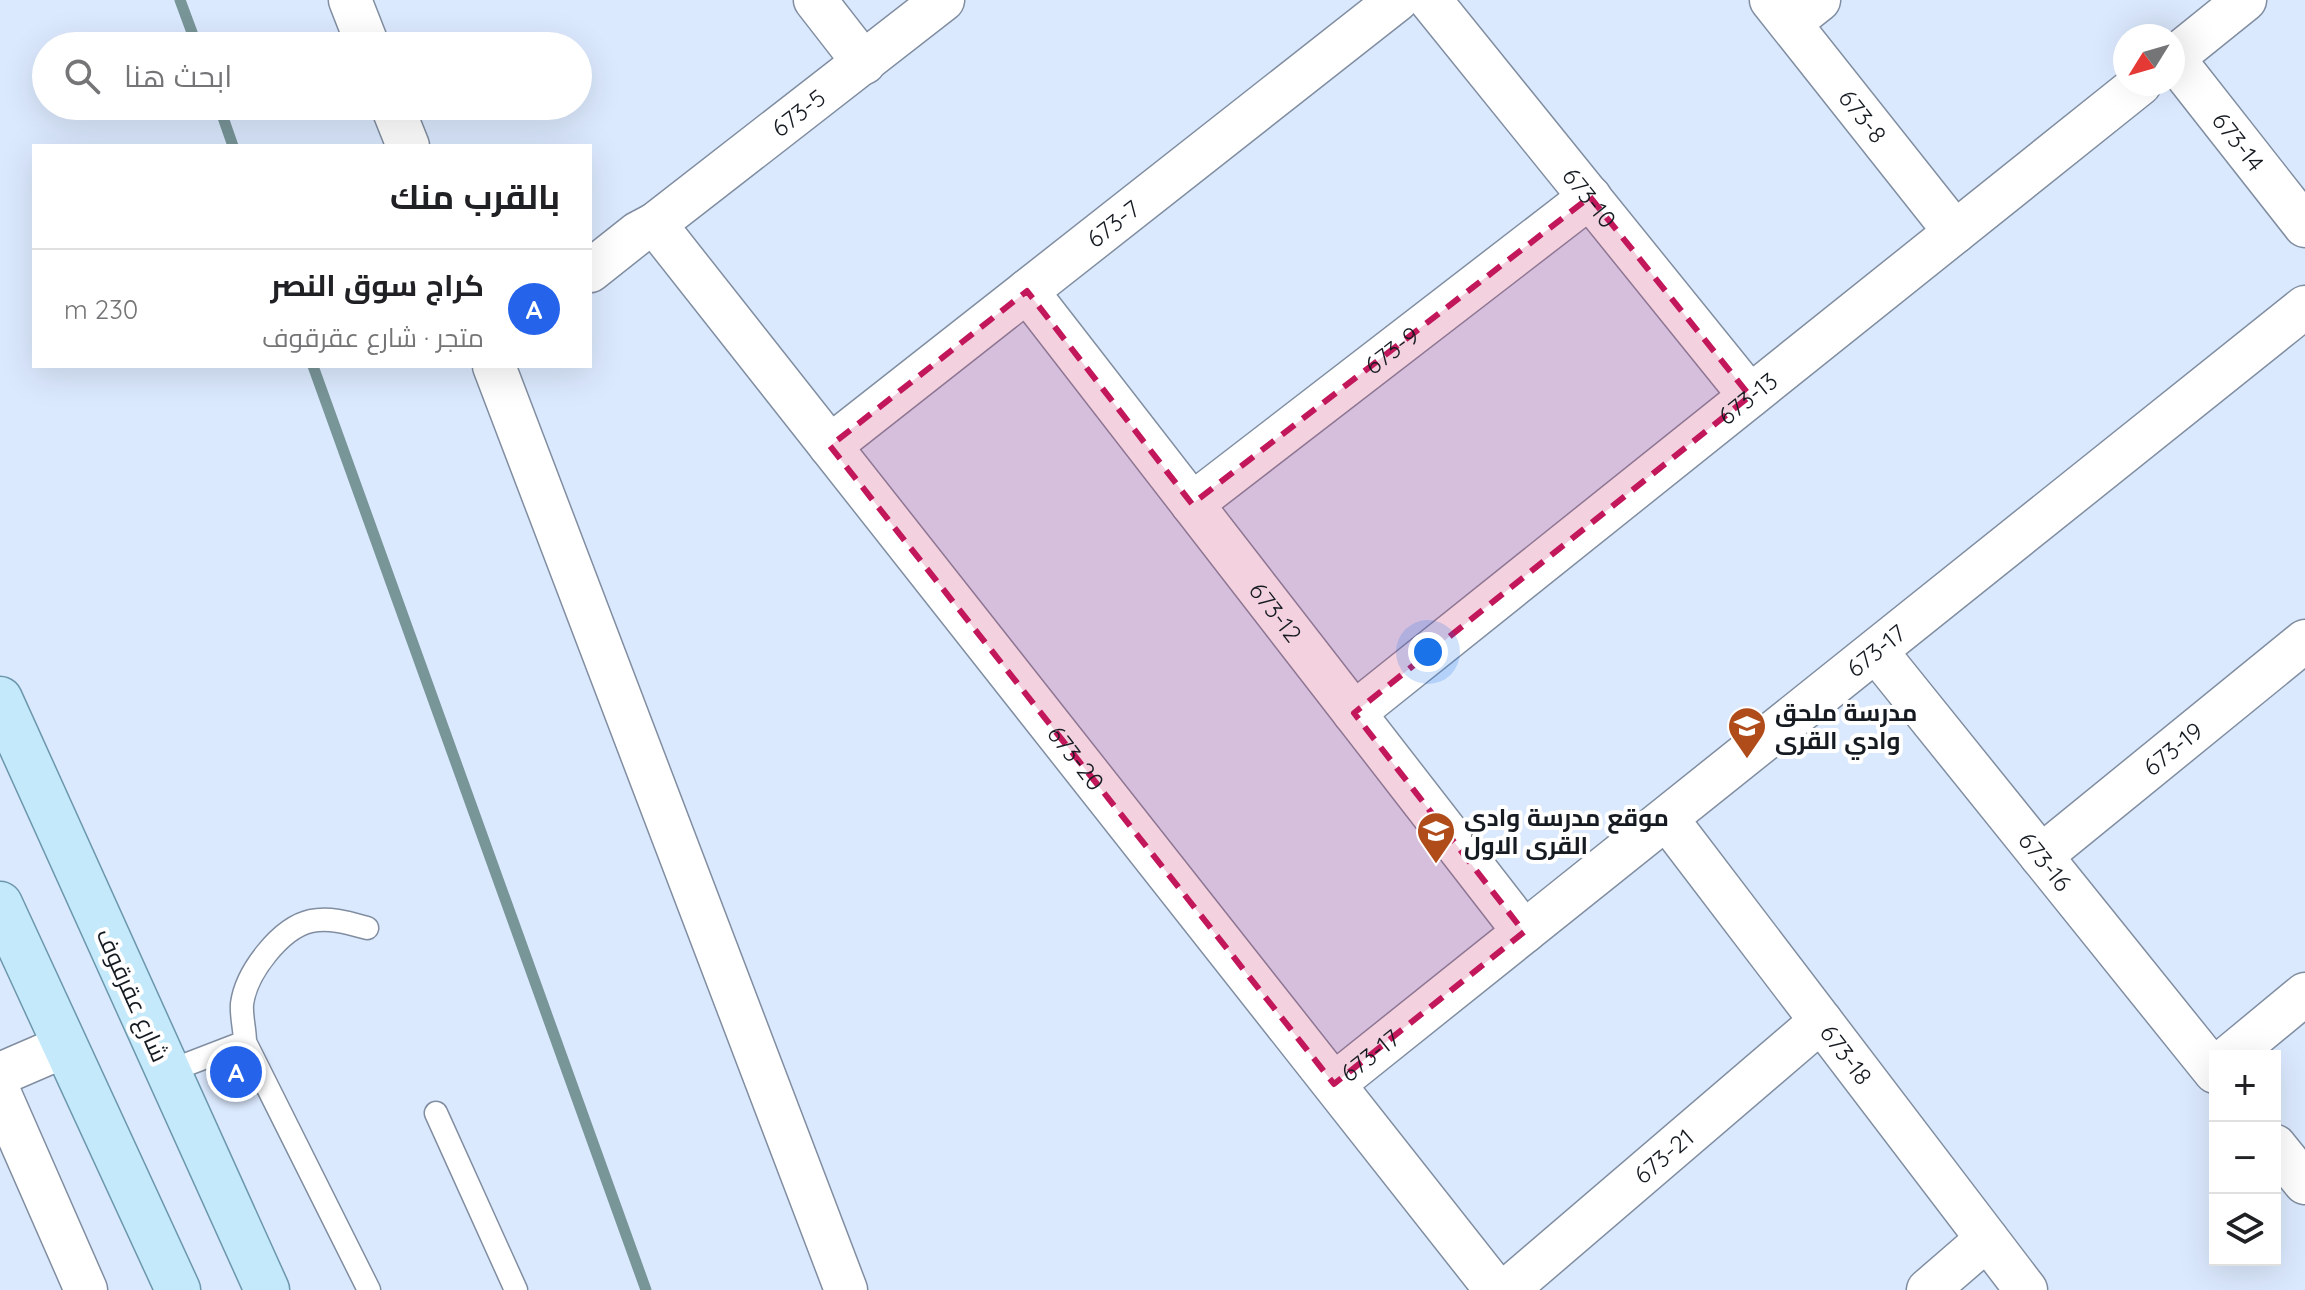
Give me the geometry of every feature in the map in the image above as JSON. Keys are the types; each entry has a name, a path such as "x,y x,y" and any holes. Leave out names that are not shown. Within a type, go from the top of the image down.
{"main road":[{"name":"شارع عقرقوف","path":"0,699 267,1290"},
{"path":"0,904 178,1290"}],"street":[{"path":"350,0 363,32"},
{"path":"815,0 864,63"},
{"name":"673-5","path":"592,269 943,0"},
{"name":"673-7","path":"830,446 1397,0"},
{"name":"673-10","path":"1430,0 1750,396"},
{"path":"2185,48 2245,0"},
{"name":"673-8","path":"1793,8 1955,232"},
{"name":"673-14","path":"2185,73 2305,226"},
{"name":"673-13","path":"1354,713 2125,96"},
{"path":"398,120 407,144"},
{"name":"673-9","path":"1192,504 1590,197"},
{"name":"673-20","path":"655,224 1496,1290"},
{"name":"673-12","path":"1027,291 1524,932"},
{"name":"673-17","path":"1334,1084 2305,307"},
{"path":"495,368 846,1290"},
{"name":"673-19","path":"2041,856 2305,641"},
{"name":"673-16","path":"1876,651 2041,856 2209,1055"},
{"name":"673-18","path":"1667,819 2026,1290"},
{"path":"2237,1050 2305,994"},
{"name":"673-21","path":"1507,1290 1821,1021"},
{"path":"0,1074 65,1046"},
{"path":"0,1094 86,1290"},
{"path":"2281,1153 2305,1183"},
{"path":"1928,1290 1987,1239"}],"lane":[{"path":"367,928 338,921 310,921 280,938 256,969 242,1004 245,1042 369,1290"},
{"path":"167,1072 245,1042"},
{"path":"436,1113 516,1290"}],"highlighted area":[{"path":"1590,197 1750,396 1354,713 1524,932 1334,1084 830,446 1027,291 1192,504"}],"waterway":[{"path":"180,0 192,32"},
{"path":"224,120 232,144"},
{"path":"314,368 646,1290"}],"place":[{"name":"مدرسة ملحق وادي القرى","path":"1747,760"},
{"name":"موقع مدرسة وادي القرى الاول","path":"1436,865"},
{"name":"كراج سوق النصر","path":"236,1072"}]}
